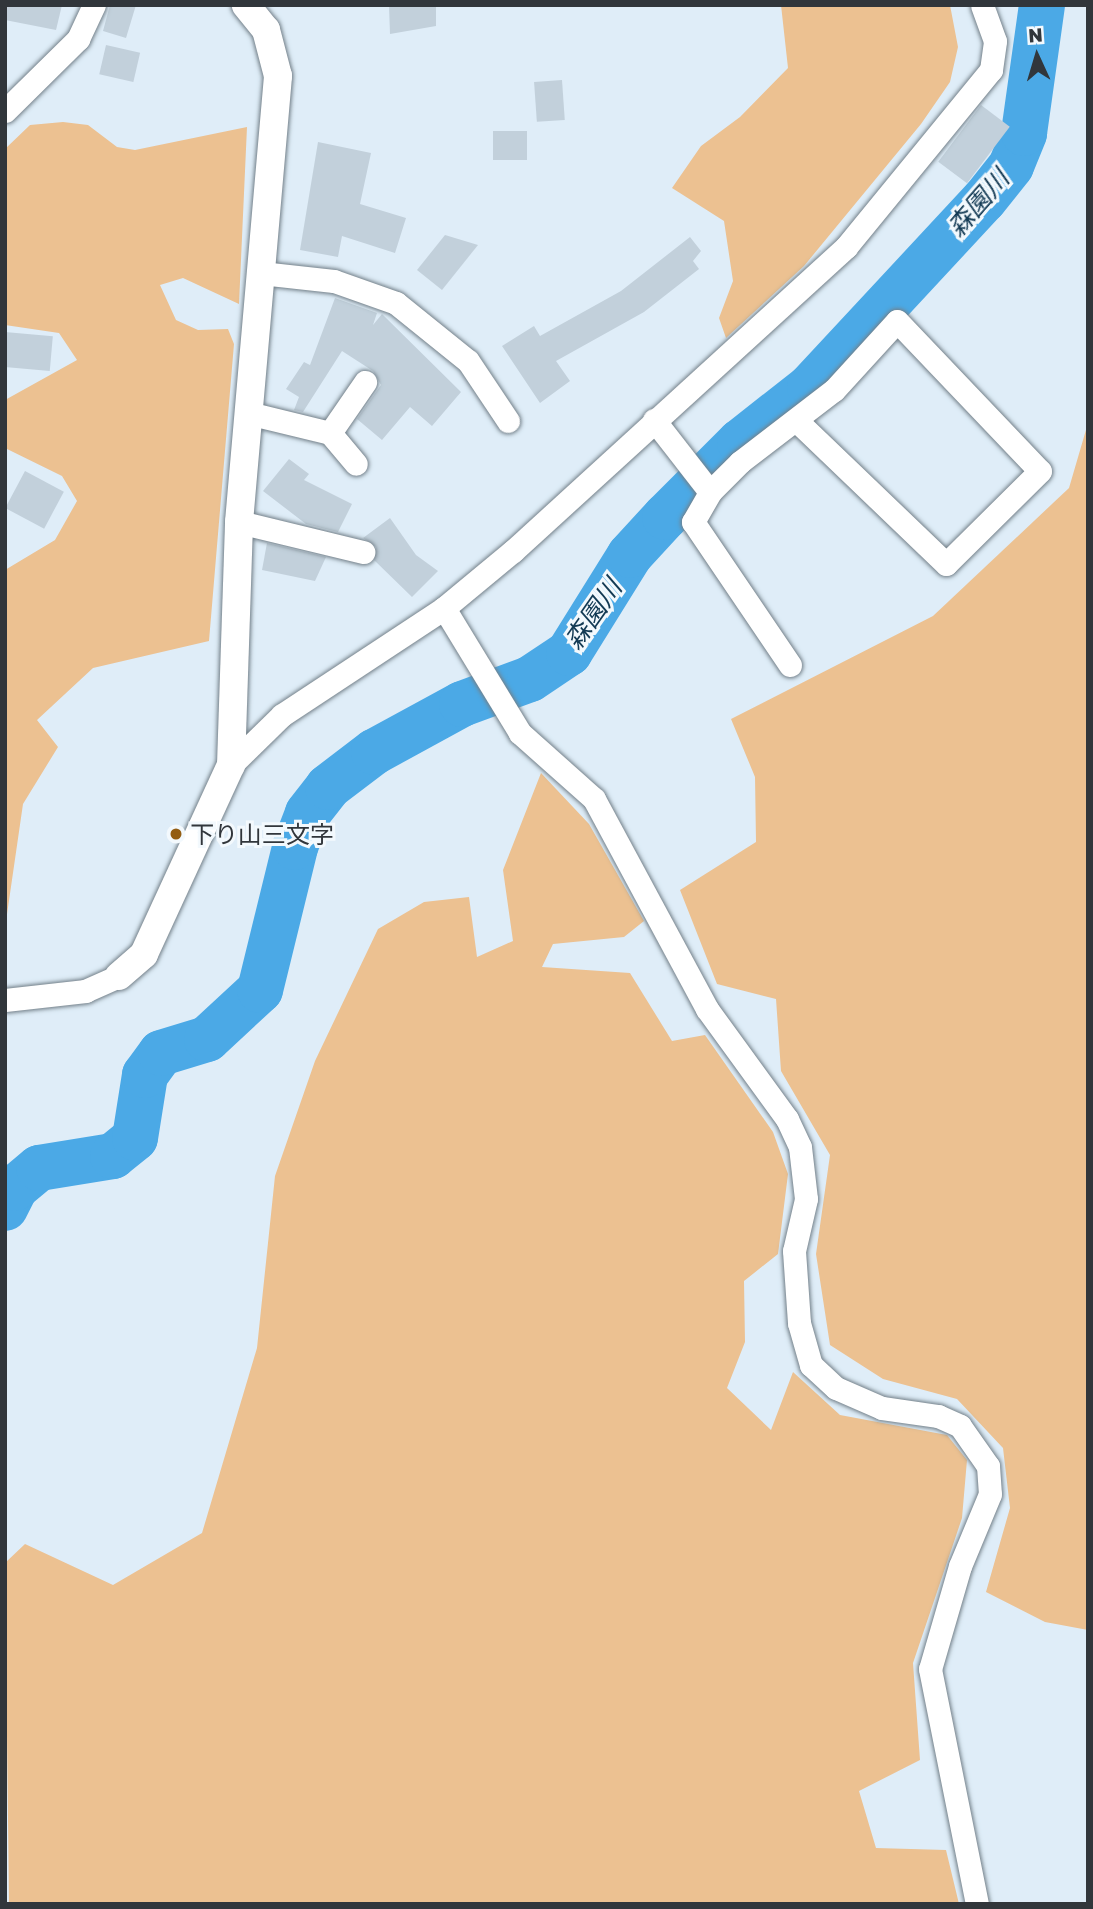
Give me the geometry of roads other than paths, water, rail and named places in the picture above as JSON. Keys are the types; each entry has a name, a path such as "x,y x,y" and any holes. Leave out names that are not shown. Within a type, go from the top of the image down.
{"street":[{"path":"5,111 78,40 94,5"},
{"path":"231,765 239,522 278,76 266,30 246,5"},
{"path":"5,1000 85,991 119,976 144,954 231,765 282,715 444,608 846,247 972,97 991,70 996,41 982,5"},
{"path":"261,273 334,281 396,303 468,361 508,421"},
{"path":"790,665 693,522 710,492 796,420 834,390 897,320 1040,471 946,564 796,420"},
{"path":"330,433 365,382"},
{"path":"248,413 330,433 356,464"},
{"path":"654,420 710,492"},
{"path":"239,522 363,552"},
{"path":"444,608 520,733 594,799 707,1009 787,1119 800,1147 806,1199 794,1251 799,1323 810,1364 836,1388 882,1408 938,1416 960,1426 988,1466 990,1494 960,1566 930,1669 977,1904"}],"waterway":[{"name":"森園川","path":"5,1208 15,1188 39,1168 113,1156 135,1138 145,1075 161,1053 207,1039 260,990 295,847 308,813 328,787 374,752 462,704 530,679 569,653 630,555 740,442 810,387 984,200 1011,166 1024,133 1042,5"}],"place":[{"name":"下り山三文字","path":"176,834"}]}
